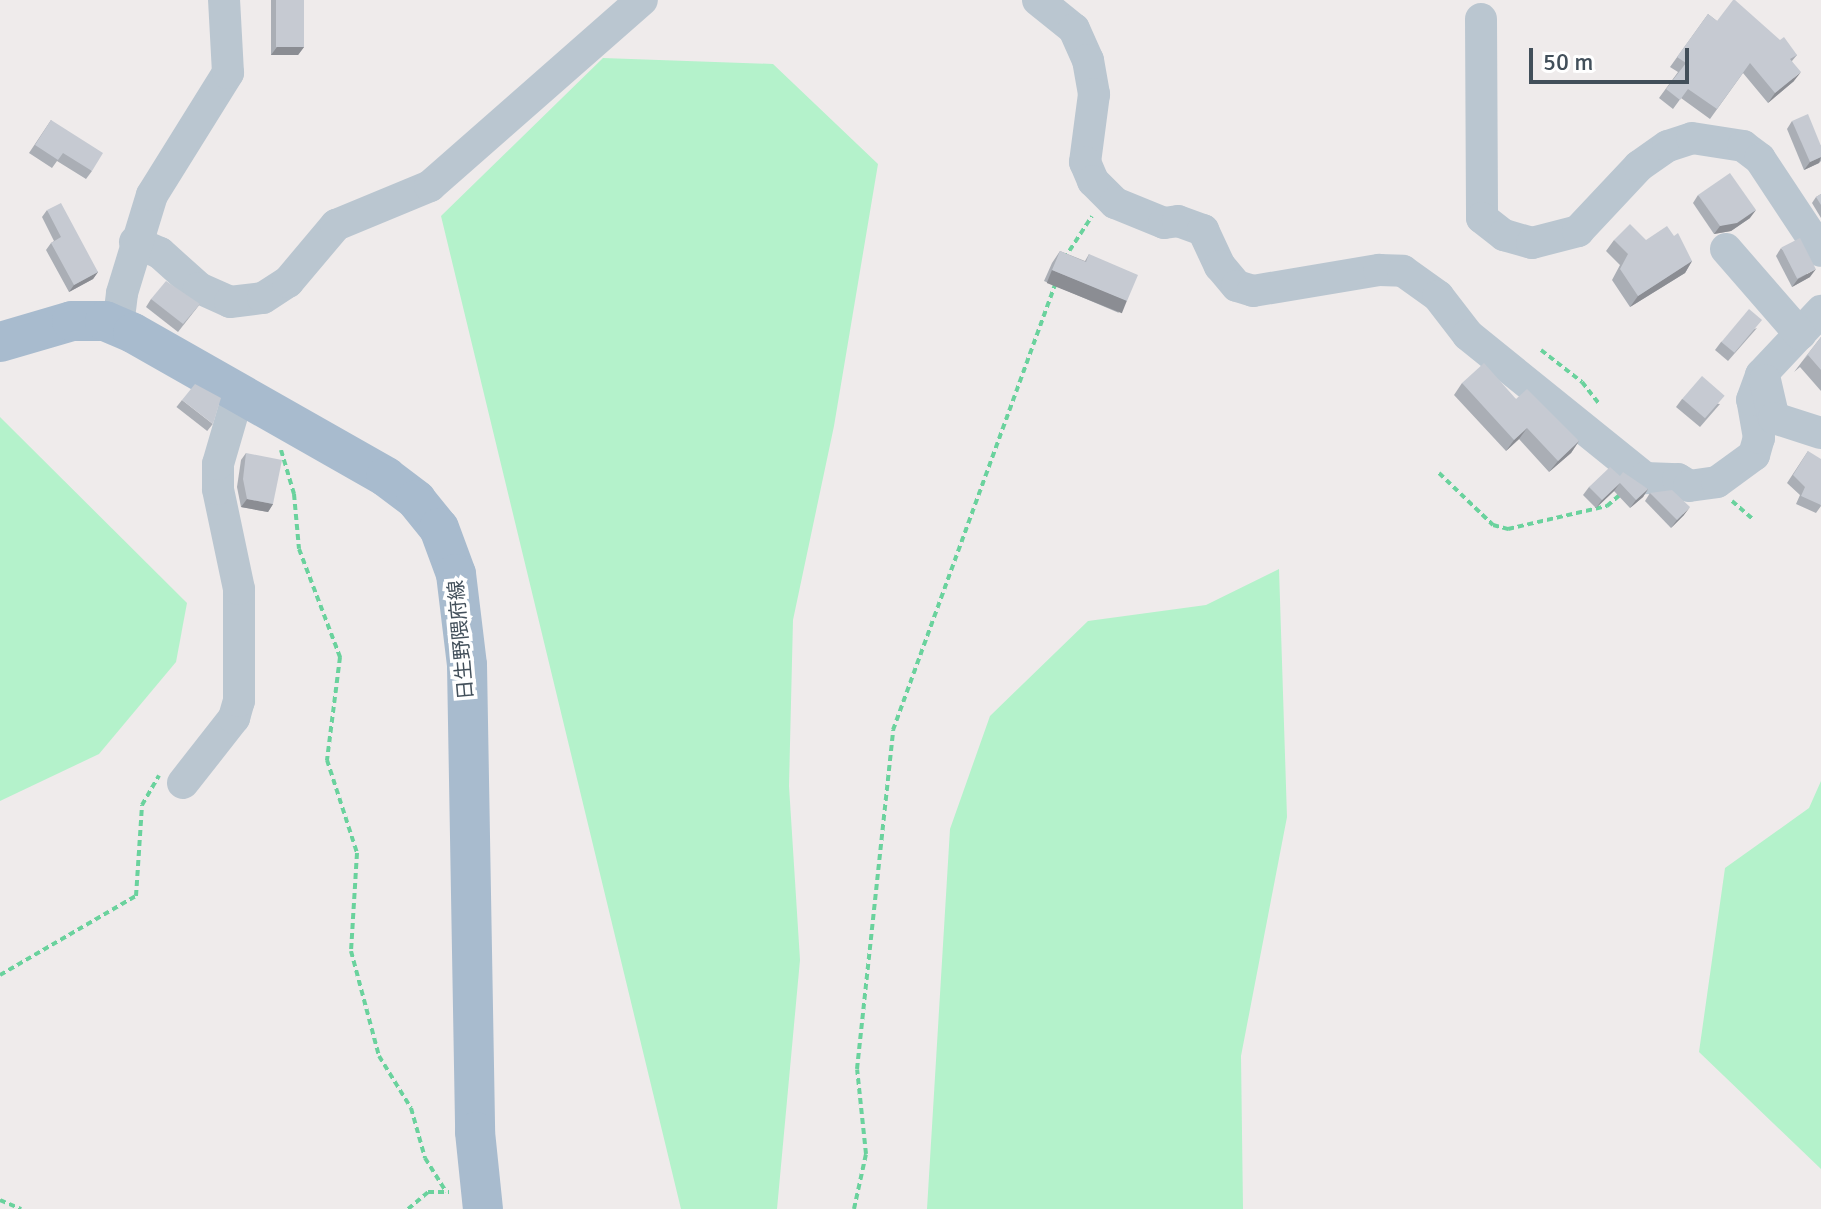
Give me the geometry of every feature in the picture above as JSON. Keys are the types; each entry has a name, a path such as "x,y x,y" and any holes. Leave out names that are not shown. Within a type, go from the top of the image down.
{"main road":[{"name":"日生野隈府線","path":"0,342 72,321 118,326 386,477 416,500 439,528 456,574 467,665 473,1055 470,1201"}],"street":[{"path":"118,326 135,242 152,195 228,73 224,0"},
{"path":"135,242 160,253 199,288 230,302 263,298 288,282 336,225 430,186 642,0"},
{"path":"1038,0 1074,29 1088,60 1094,94 1085,162 1093,181 1115,203 1164,223 1178,221 1203,230 1228,276 1253,291 1379,270 1414,276 1438,296 1468,335 1641,474 1689,486 1717,482 1754,455 1759,438 1752,400 1763,372 1810,322 1726,249"},
{"path":"1481,19 1482,218 1504,235 1532,243 1578,231 1639,166 1668,146 1692,138 1743,146 1760,159 1821,251"},
{"path":"1763,372 1774,418 1821,433"},
{"path":"183,783 234,718 239,701 239,589 218,489 218,464 238,395"}],"path":[{"path":"1062,264 1092,216 1115,203"},
{"path":"854,1209 866,1154 857,1069 893,730 1058,276"},
{"path":"1541,350 1582,382 1607,413"},
{"path":"291,425 279,454 294,494 299,549 340,657 327,760 357,853 351,951 379,1056 411,1108 425,1158 470,1201"},
{"path":"1439,473 1493,525 1508,529 1607,506 1641,474"},
{"path":"0,975 136,896 142,805 152,781 186,757 203,754"},
{"path":"408,1209 428,1192 470,1201"},
{"path":"0,1200 21,1209"}],"green space":[{"path":"603,58 773,64 878,164 834,426 793,620 789,786 800,960 777,1209 681,1209 441,216"},
{"path":"0,417 187,603 176,662 99,754 0,801"},
{"path":"1279,569 1287,817 1241,1056 1243,1209 927,1209 950,829 990,716 1088,621 1206,605"},
{"path":"1821,781 1821,1169 1699,1052 1725,868 1809,808"}],"building":[{"path":"276,0 304,0 304,47 276,47"},
{"path":"1733,0 1780,40 1784,37 1797,55 1790,59 1801,72 1775,93 1750,63 1717,109 1688,89 1680,100 1666,89 1686,63 1677,57 1708,14 1717,21"},
{"path":"1808,114 1821,146 1821,157 1810,162 1792,121"},
{"path":"51,120 103,153 92,171 63,153 58,160 35,145"},
{"path":"1730,173 1756,210 1737,223 1720,226 1698,195"},
{"path":"61,203 98,272 74,285 51,243 61,237 47,210"},
{"path":"1630,224 1646,240 1667,226 1674,236 1678,233 1692,261 1638,296 1620,269 1628,254 1614,240"},
{"path":"1800,238 1816,269 1797,279 1781,248"},
{"path":"1060,251 1086,262 1089,254 1138,275 1127,301 1052,270"},
{"path":"166,281 200,304 183,324 151,299"},
{"path":"1749,309 1762,320 1734,353 1721,342"},
{"path":"1821,337 1821,370 1808,355 1803,360"},
{"path":"1484,363 1516,399 1527,389 1579,441 1558,461 1527,428 1514,440 1462,383"},
{"path":"1702,376 1725,396 1705,418 1682,399"},
{"path":"195,384 221,398 213,424 182,400"},
{"path":"1808,451 1821,459 1821,505 1801,496 1805,487 1793,475"},
{"path":"246,453 282,460 273,504 247,499 243,479"},
{"path":"1610,467 1620,476 1623,472 1648,489 1636,500 1620,483 1602,500 1589,487"},
{"path":"1672,490 1690,507 1677,520 1650,493"}]}
